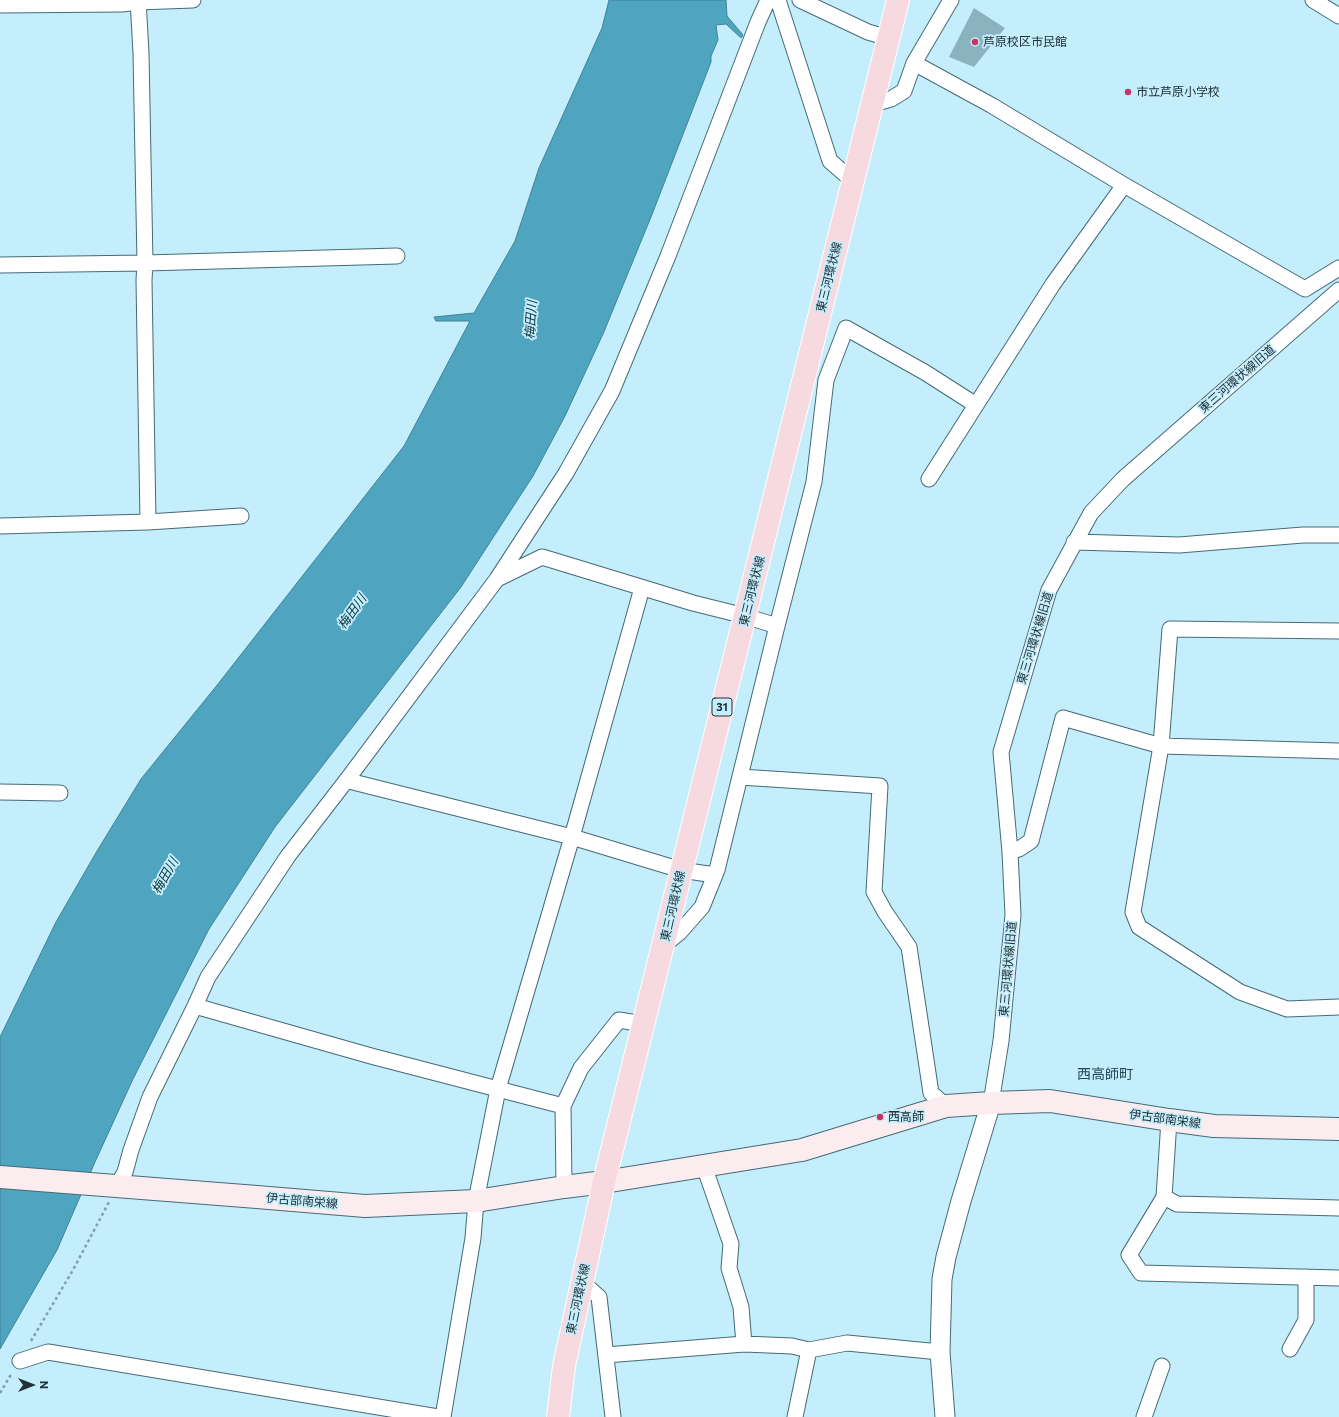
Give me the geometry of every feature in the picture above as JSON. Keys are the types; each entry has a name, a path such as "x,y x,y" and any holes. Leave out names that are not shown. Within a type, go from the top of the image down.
{"main road":[{"name":"東三河環状線","path":"558,1417 564,1366 604,1182 898,0"},
{"name":"伊古部南栄線","path":"991,1103 1050,1102 1214,1126 1339,1129"},
{"path":"604,1182 802,1150 946,1106 991,1103"},
{"name":"伊古部南栄線","path":"0,1177 365,1206 476,1201 604,1182"}],"street":[{"path":"0,5 122,4 138,1 193,0"},
{"path":"117,1186 125,1172 131,1150 150,1097 208,977 288,856 497,579 566,473 612,391 668,256 758,22 768,0"},
{"path":"778,0 830,161 853,181"},
{"path":"800,0 868,32 889,38"},
{"path":"873,104 891,99 904,92 914,63 951,0"},
{"path":"1313,0 1339,16"},
{"path":"138,1 141,53 148,522"},
{"path":"914,63 991,105 1124,185 1305,289 1339,268"},
{"path":"930,479 1053,284 1124,185"},
{"path":"0,265 145,263 397,256"},
{"name":"東三河環状線旧道","path":"991,1103 1002,1041 1012,915 1010,852 1002,752 1049,590 1091,513 1123,479 1339,290"},
{"path":"663,946 680,932 702,907 717,870 814,482 826,380 846,328 926,373 976,405"},
{"path":"0,526 148,522 240,516"},
{"path":"1074,542 1179,545 1303,535 1339,535"},
{"path":"497,579 542,557 693,603 777,626"},
{"path":"443,1417 473,1238 476,1201 498,1089 572,837 642,588"},
{"path":"1339,631 1170,629 1161,746 1133,912 1139,927 1240,992 1287,1009 1339,1007"},
{"path":"1010,852 1019,849 1031,841 1063,718 1161,746 1339,751"},
{"path":"349,777 353,782 572,837 681,870 715,875"},
{"path":"740,777 880,786 874,892 909,947 931,1093 946,1106"},
{"path":"0,792 60,793"},
{"path":"195,1006 371,1056 563,1106"},
{"path":"564,1187 563,1106 581,1068 619,1020 644,1024"},
{"path":"945,1417 940,1352 942,1279 946,1258 991,1103"},
{"path":"1168,1120 1164,1197 1129,1255 1140,1274 1339,1278"},
{"path":"704,1166 731,1244 729,1268 742,1307 744,1344"},
{"path":"1164,1197 1177,1204 1339,1208"},
{"path":"1290,1349 1306,1320 1306,1277"},
{"path":"582,1282 600,1297 613,1417"},
{"path":"606,1355 744,1344 792,1346 809,1350 847,1343 940,1352"},
{"path":"795,1417 809,1350"},
{"path":"20,1361 48,1352 438,1417"},
{"path":"1144,1417 1162,1366"}],"path":[{"path":"0,1393 73,1270 117,1186"}],"water":[{"name":"梅田川","path":"609,0 726,0 727,16 743,35 741,38 726,24 716,25 718,40 711,56 711,62 651,217 603,334 565,416 533,476 461,587 275,827 209,929 133,1079 57,1250 0,1349 0,1037 56,922 141,779 218,684 404,446 470,321 436,321 434,317 474,313 515,241 539,168 602,28"}],"building":[{"name":"芦原校区市民館","path":"974,8 1005,28 974,67 949,57"}],"place":[{"name":"芦原校区市民館","path":"975,42"},
{"name":"市立芦原小学校","path":"1128,92"},
{"name":"西高師","path":"880,1117"}],"district":[{"name":"西高師町","path":"1105,1074"}]}
